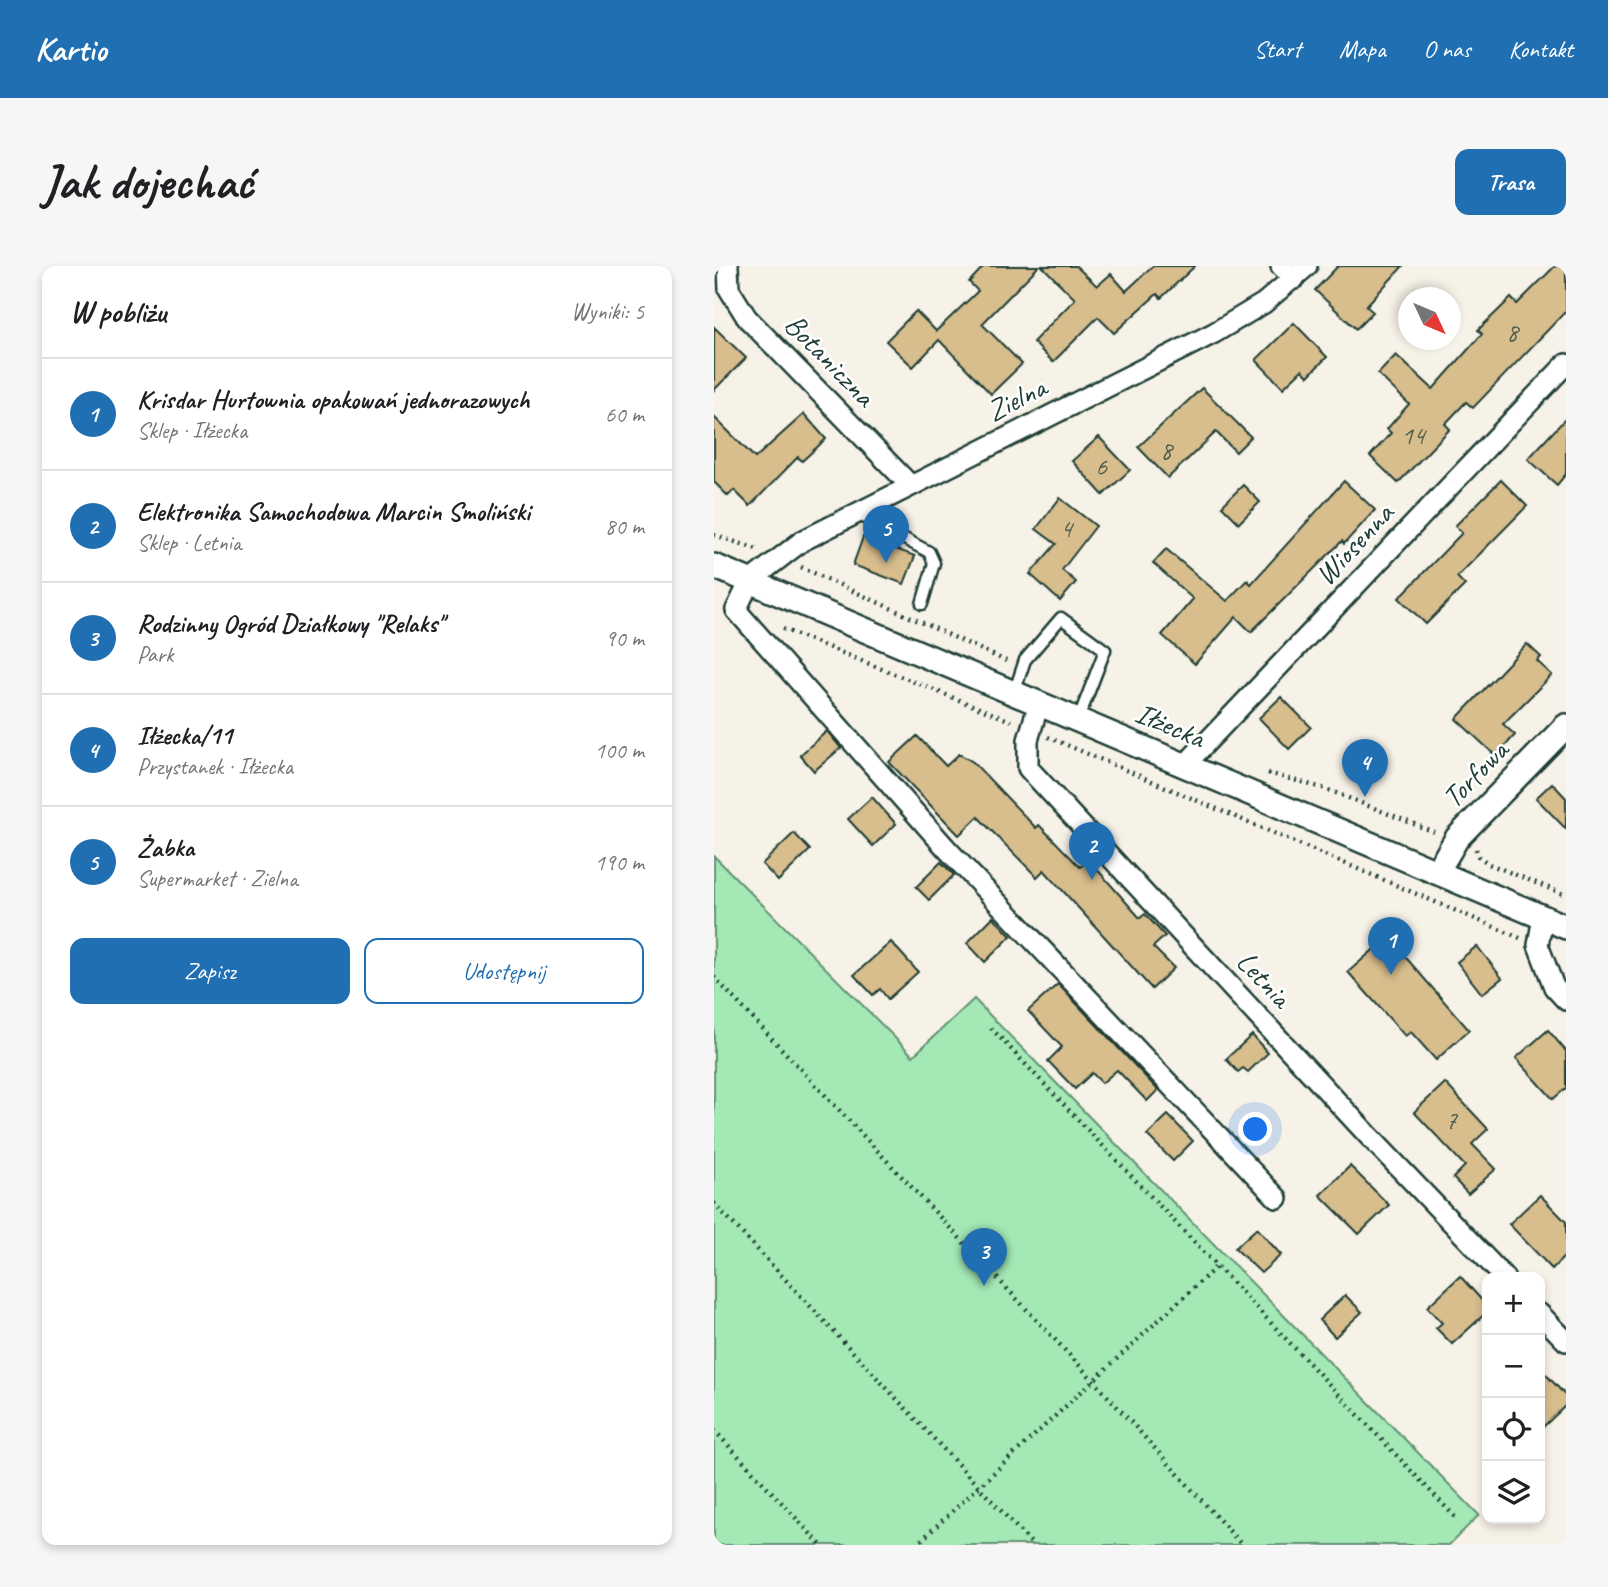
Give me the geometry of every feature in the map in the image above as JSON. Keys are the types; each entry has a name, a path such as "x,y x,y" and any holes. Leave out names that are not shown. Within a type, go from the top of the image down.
{"street":[{"name":"Botaniczna","path":"728,266 729,289 747,318 910,485"},
{"name":"Zielna","path":"750,581 802,541 1214,333 1264,303 1294,270"},
{"name":"Wiosenna","path":"1185,765 1566,364"},
{"name":"Iłżecka","path":"714,566 1566,927"},
{"path":"750,581 736,610 946,848 1278,1198"},
{"name":"Letnia","path":"1038,704 1028,740 1028,768 1368,1135 1499,1272"},
{"name":"Torfowa","path":"1437,872 1457,838 1566,726"},
{"path":"1543,917 1538,945 1554,987 1566,1000"},
{"path":"1545,1319 1566,1341"}],"lane":[{"path":"856,513 929,552 934,563 922,604"},
{"path":"1014,693 1025,660 1061,618 1105,650 1078,720"}],"path":[{"path":"774,625 1032,730 1538,945"},
{"path":"1475,844 1478,856 1489,864 1566,895"},
{"path":"714,978 1093,1380 1242,1545"},
{"path":"990,1028 1456,1518"},
{"path":"714,1203 1033,1545"},
{"path":"916,1545 1216,1267"},
{"path":"714,1430 821,1545"}],"green space":[{"path":"714,856 913,1056 974,999 1479,1515 1449,1545 714,1545"}],"building":[{"path":"984,266 1039,266 982,324 1022,364 991,394 939,340 913,367 886,341 916,311 936,331 978,291 969,282"},
{"path":"1042,266 1076,266 1097,286 1111,274 1126,291 1153,266 1195,266 1161,298 1157,294 1114,333 1098,317 1053,362 1033,342 1075,299"},
{"path":"1338,266 1403,266 1366,306 1373,312 1356,329 1315,290"},
{"path":"1555,266 1566,266 1566,311 1473,408 1466,402 1445,424 1450,429 1398,483 1370,456 1391,433 1387,429 1409,404 1378,374 1396,355 1433,389 1482,334 1478,330 1511,298 1517,304"},
{"path":"1294,323 1327,357 1308,376 1302,370 1283,388 1256,360"},
{"path":"714,327 746,358 714,390"},
{"path":"1202,388 1251,437 1236,452 1216,432 1168,478 1138,447"},
{"path":"804,414 826,439 802,461 798,457 750,506 734,490 728,496 714,482 714,417 755,458"},
{"path":"1566,418 1566,474 1557,485 1528,459"},
{"path":"1099,437 1130,470 1103,495 1072,461"},
{"path":"1501,480 1527,506 1457,577 1465,585 1426,624 1399,598 1462,533 1455,526"},
{"path":"1344,481 1375,510 1344,544 1342,541 1251,632 1236,617 1195,664 1162,635 1193,599 1153,563 1166,549 1227,601 1247,580 1251,584"},
{"path":"1243,485 1260,502 1239,523 1222,506"},
{"path":"1060,498 1096,526 1062,570 1076,582 1060,601 1030,574 1056,544 1036,529"},
{"path":"863,537 915,556 904,584 853,565"},
{"path":"1527,644 1541,657 1537,661 1552,675 1503,724 1515,735 1496,756 1456,719"},
{"path":"1281,697 1311,727 1289,749 1259,718"},
{"path":"827,731 841,748 814,771 800,755"},
{"path":"917,736 946,766 959,754 973,762 1036,828 1039,825 1080,867 1089,860 1140,918 1145,914 1165,936 1153,947 1174,968 1152,989 1044,870 1037,877 978,817 959,835 889,762"},
{"path":"1552,783 1566,798 1566,829 1536,798"},
{"path":"872,797 896,824 873,846 848,819"},
{"path":"794,833 810,850 778,881 762,864"},
{"path":"941,862 954,875 929,900 916,887"},
{"path":"993,917 1011,936 985,962 967,943"},
{"path":"1388,937 1469,1030 1436,1060 1411,1032 1405,1036 1348,972"},
{"path":"891,942 918,972 888,999 880,989 873,995 854,975"},
{"path":"1477,946 1502,978 1482,994 1457,962"},
{"path":"1058,984 1158,1090 1147,1101 1117,1070 1102,1083 1092,1073 1075,1089 1048,1061 1062,1047 1028,1011"},
{"path":"1548,1030 1566,1051 1566,1088 1553,1099 1516,1058"},
{"path":"1252,1035 1268,1053 1248,1072 1243,1068 1238,1072 1226,1059"},
{"path":"1445,1083 1488,1129 1472,1144 1496,1169 1468,1194 1453,1178 1465,1166 1414,1112"},
{"path":"1168,1115 1193,1141 1173,1161 1147,1135"},
{"path":"1350,1166 1389,1205 1359,1234 1320,1195"},
{"path":"1540,1195 1566,1222 1566,1255 1552,1269 1509,1224"},
{"path":"1257,1228 1281,1255 1261,1273 1235,1248"},
{"path":"1460,1276 1482,1300 1482,1317 1452,1344 1436,1328 1442,1323 1427,1307"},
{"path":"1345,1295 1362,1312 1335,1337 1319,1320"},
{"path":"1545,1373 1566,1396 1566,1405 1545,1425"}],"place":[{"name":"Żabka","path":"886,563"},
{"name":"Iłżecka/11","path":"1365,797"},
{"name":"Elektronika Samochodowa Marcin Smoliński","path":"1092,880"},
{"name":"Krisdar Hurtownia opakowań jednorazowych","path":"1391,975"},
{"name":"Rodzinny Ogród Działkowy \"Relaks\"","path":"984,1286"}]}
